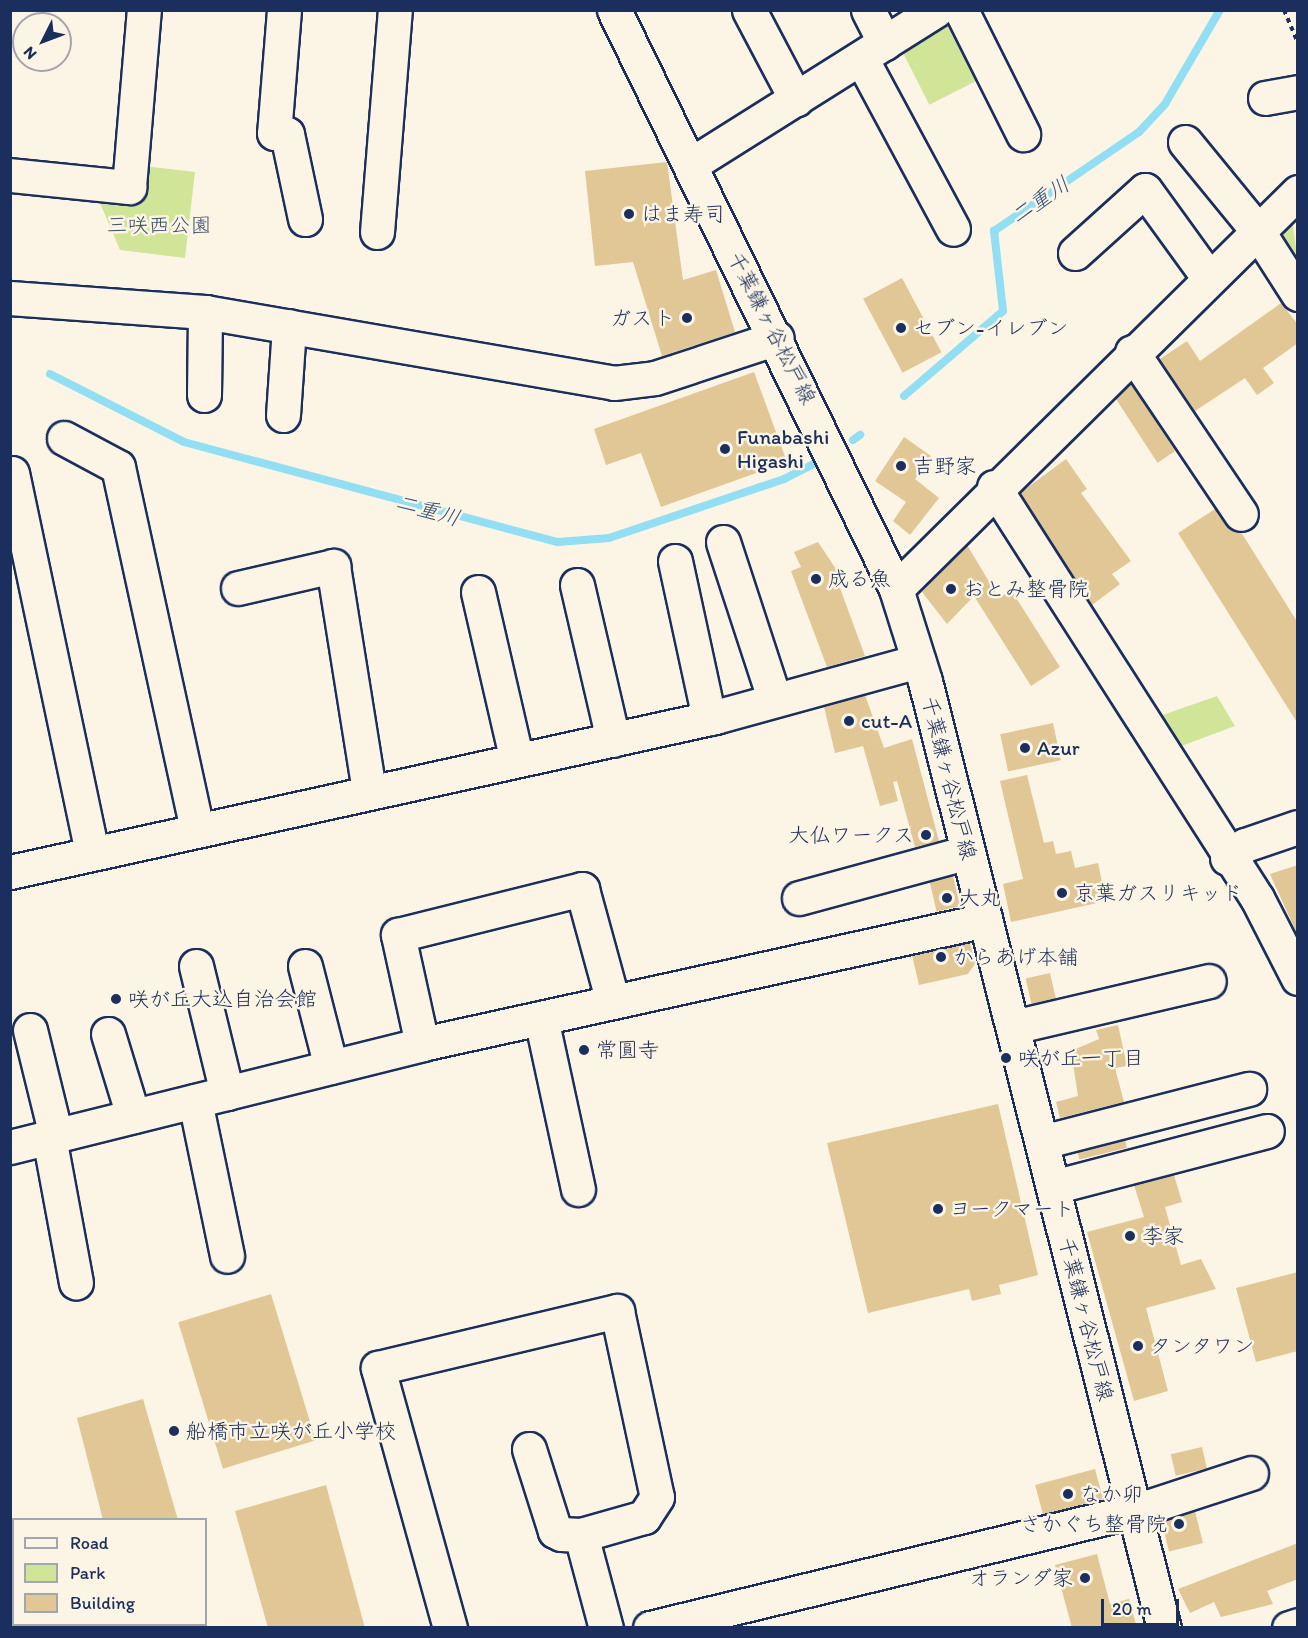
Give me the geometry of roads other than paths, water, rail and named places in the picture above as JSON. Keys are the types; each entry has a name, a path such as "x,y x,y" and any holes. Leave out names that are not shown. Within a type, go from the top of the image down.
{"street":[{"path":"10,175 129,187 144,10"},
{"path":"284,10 274,133 287,134 305,219"},
{"path":"377,232 395,10"},
{"name":"千葉鎌ヶ谷松戸線","path":"614,10 699,159 777,338 832,452 902,582 918,661 986,920 1164,1628"},
{"path":"750,10 796,99"},
{"path":"868,10 873,51 953,229"},
{"path":"699,159 936,10"},
{"path":"961,10 1023,134"},
{"path":"1265,98 1298,92"},
{"path":"1185,142 1257,230 1298,294"},
{"path":"1075,254 1145,190 1208,277"},
{"path":"902,582 993,487 1298,192"},
{"path":"10,298 205,312 614,382 655,378 777,338"},
{"path":"204,395 205,312"},
{"path":"283,415 289,326"},
{"path":"1132,352 1241,514"},
{"path":"64,438 118,467 197,830"},
{"path":"12,473 92,854"},
{"path":"993,487 1227,858 1257,897 1298,978"},
{"path":"723,542 774,698"},
{"path":"675,561 710,718"},
{"path":"238,588 333,566 369,791"},
{"path":"577,585 613,740"},
{"path":"478,592 516,757"},
{"path":"10,872 516,757 613,740 710,718 774,698 918,661"},
{"path":"1227,858 1245,845 1298,827"},
{"path":"799,898 968,852"},
{"path":"422,1044 398,935 582,889 613,1002"},
{"path":"10,1147 422,1044 986,920"},
{"path":"196,966 227,1093"},
{"path":"305,966 331,1067"},
{"path":"1013,1027 1209,981"},
{"path":"541,1018 578,1189"},
{"path":"30,1030 53,1137 76,1283"},
{"path":"108,1034 133,1116"},
{"path":"1042,1142 1250,1089"},
{"path":"195,1101 227,1256"},
{"path":"1053,1187 1267,1131"},
{"path":"450,1628 378,1368 617,1311 657,1497 644,1517 581,1535 555,1531 529,1449"},
{"path":"650,1628 1135,1511 1251,1473"},
{"path":"581,1535 606,1628"},
{"path":"1289,1628 1298,1625"}],"waterway":[{"name":"二重川","path":"904,396 1003,311 994,231 1139,132 1165,104 1220,10"},
{"name":"二重川","path":"50,374 184,442 558,542 609,538 784,479 815,463"},
{"name":"二重川","path":"853,440 860,435"}],"place":[{"name":"はま寿司","path":"629,214"},
{"name":"ガスト","path":"687,318"},
{"name":"セブン-イレブン","path":"901,328"},
{"name":"Funabashi Higashi","path":"725,449"},
{"name":"吉野家","path":"901,466"},
{"name":"成る魚","path":"816,579"},
{"name":"おとみ整骨院","path":"951,589"},
{"name":"cut-A","path":"849,721"},
{"name":"Azur","path":"1025,748"},
{"name":"大仏ワークス","path":"926,835"},
{"name":"京葉ガスリキッド","path":"1062,893"},
{"name":"大丸","path":"947,898"},
{"name":"からあげ本舗","path":"941,957"},
{"name":"咲が丘大込自治会館","path":"116,999"},
{"name":"常圓寺","path":"584,1050"},
{"name":"咲が丘一丁目","path":"1006,1058"},
{"name":"ヨークマート","path":"938,1209"},
{"name":"李家","path":"1130,1236"},
{"name":"タンタワン","path":"1138,1346"},
{"name":"船橋市立咲が丘小学校","path":"174,1431"},
{"name":"なか卯","path":"1068,1494"},
{"name":"さかぐち整骨院","path":"1179,1524"},
{"name":"オランダ家","path":"1085,1578"}],"park label":[{"name":"三咲西公園","path":"159,225"}]}
